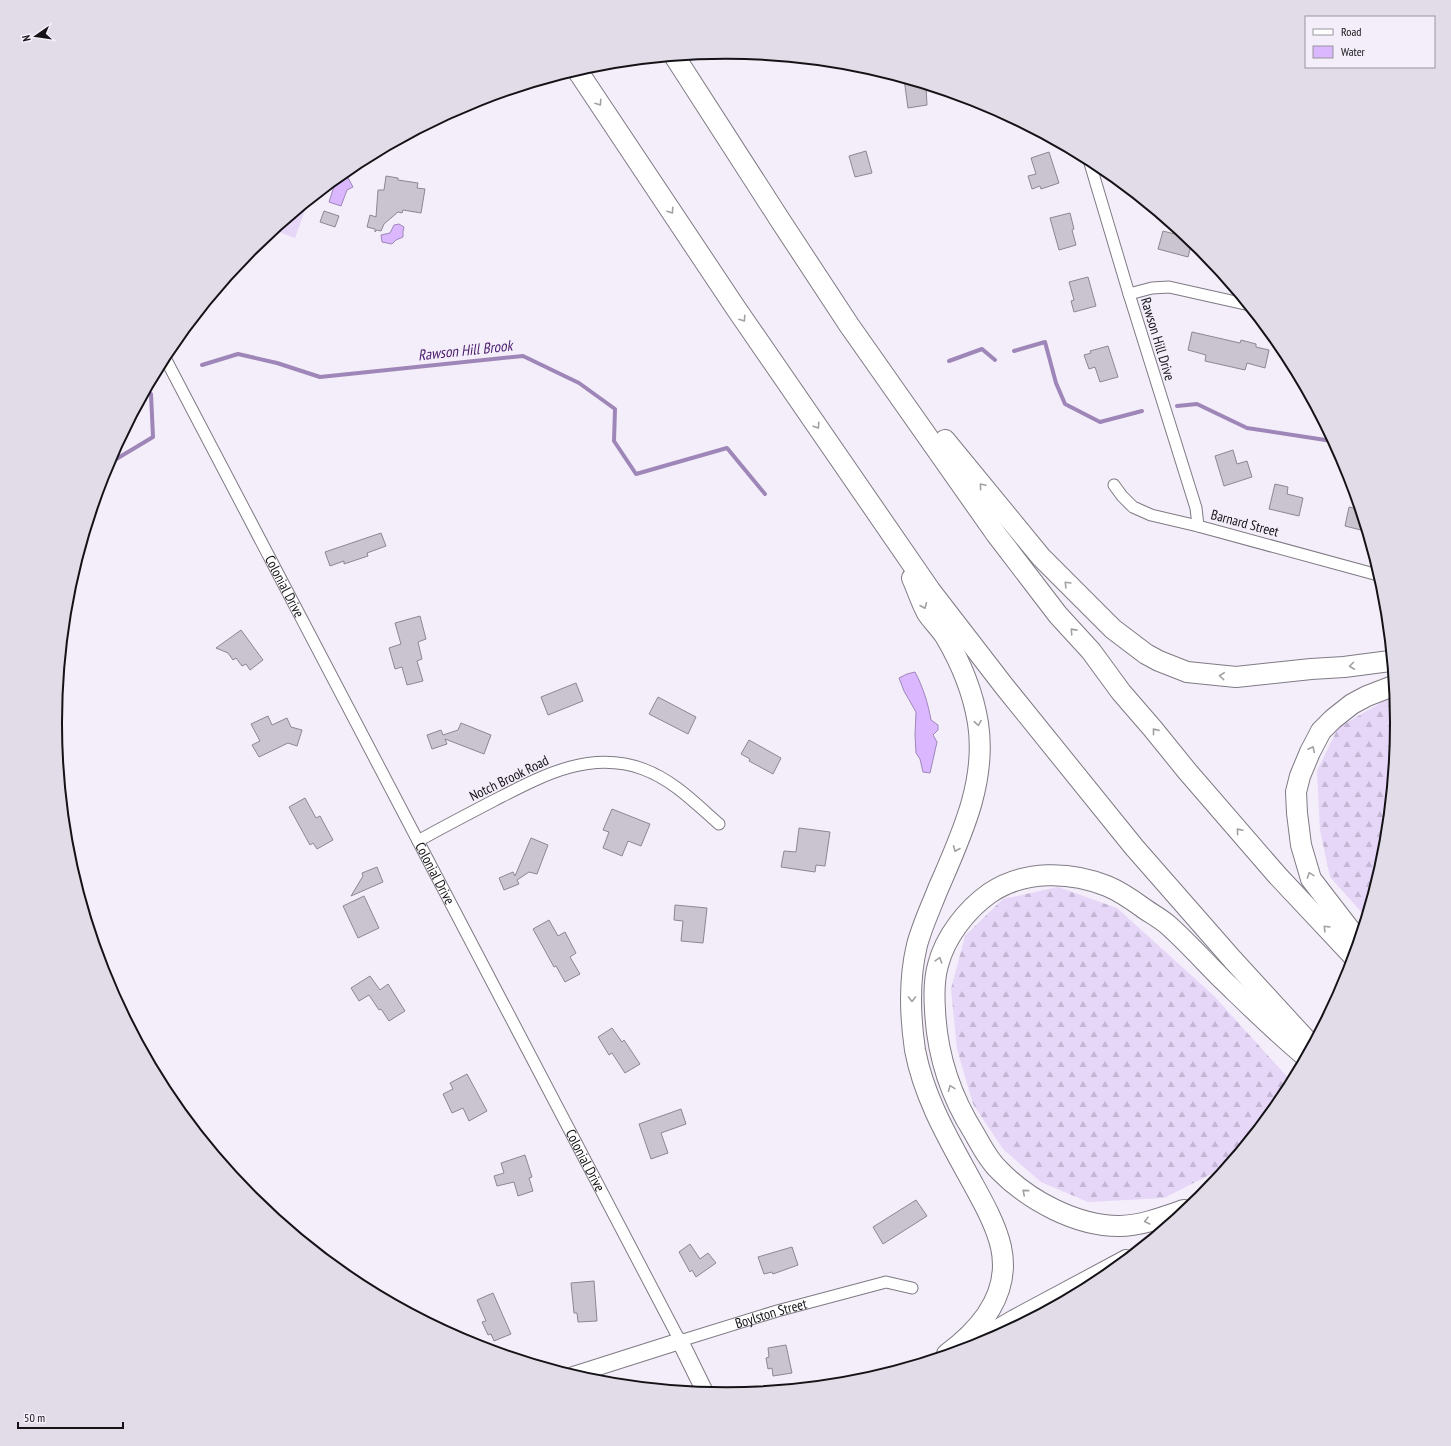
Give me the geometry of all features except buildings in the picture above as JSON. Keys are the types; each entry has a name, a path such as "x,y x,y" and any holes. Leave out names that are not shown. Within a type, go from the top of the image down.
{"highway":[{"path":"678,60 849,325 996,534 1054,610 1091,651 1121,692 1187,772 1277,875 1348,951"},
{"path":"581,76 735,308 930,590 1004,686 1134,847 1233,960 1308,1042"},
{"path":"879,366 914,399 961,461 1041,557 1100,617 1113,629 1146,654 1187,672 1227,677 1344,667 1386,661"},
{"path":"898,544 927,614 946,637 962,667 975,706 980,740 979,768 973,800 959,842 929,911 920,937 913,970 913,1032 924,1086 940,1124 982,1201 1001,1248 1003,1265 1001,1281 996,1299 983,1321 960,1344"},
{"path":"1354,935 1311,879 1301,845 1296,813 1296,792 1300,776 1321,731 1352,704 1388,688"},
{"path":"1173,1213 1130,1225 1114,1226 1092,1223 1055,1210 1031,1198 995,1166 962,1114 955,1099 944,1068 937,1035 934,987 938,963 943,948 962,920 972,908 991,893 1009,883 1022,879 1037,876 1074,877 1091,880 1109,887 1136,902 1166,924 1302,1053"}],"main road":[{"path":"992,1331 1092,1276"},
{"name":"Boylston Street","path":"585,1371 680,1341"},
{"name":"Colonial Drive","path":"680,1341 702,1386"}],"street":[{"name":"Rawson Hill Drive","path":"1092,170 1196,508 1198,526"},
{"path":"1129,294 1152,288 1169,287 1239,303"},
{"name":"Colonial Drive","path":"168,363 680,1341"},
{"name":"Barnard Street","path":"1114,485 1127,501 1141,511 1150,515 1198,526 1372,573"},
{"name":"Notch Brook Road","path":"418,840 544,775 567,768 592,763 631,765 656,775 679,788 719,824"},
{"name":"Boylston Street","path":"680,1341 776,1311 886,1282 912,1288"}],"green space":[{"path":"305,209 295,238 279,232"},
{"path":"1389,698 1390,723 1384,810 1377,853 1362,912 1330,877 1320,830 1317,771 1338,728"},
{"path":"1058,887 1117,908 1213,995 1287,1077 1252,1127 1214,1172 1164,1198 1088,1202 1041,1182 1003,1149 973,1104 957,1049 951,989 965,936 1003,899"}],"water":[{"path":"348,177 353,187 347,190 341,206 329,202 334,187"},
{"path":"399,224 404,227 403,237 396,240 392,244 382,242 381,235 390,233 394,225"},
{"path":"915,672 925,695 931,720 938,725 938,730 933,735 937,742 930,773 923,772 920,759 916,753 916,712 904,691 899,678"}],"waterway":[{"name":"Rawson Hill Brook","path":"1014,351 1045,342 1056,383 1065,404 1100,422 1142,411"},
{"name":"Rawson Hill Brook","path":"949,361 982,349 995,360"},
{"name":"Rawson Hill Brook","path":"202,365 238,354 277,363 320,377 523,356 579,383 615,409 614,441 636,474 727,448 765,494"},
{"name":"Rawson Hill Brook","path":"117,459 153,437 151,394"},
{"name":"Rawson Hill Brook","path":"1177,406 1197,404 1247,428 1326,440"}]}
